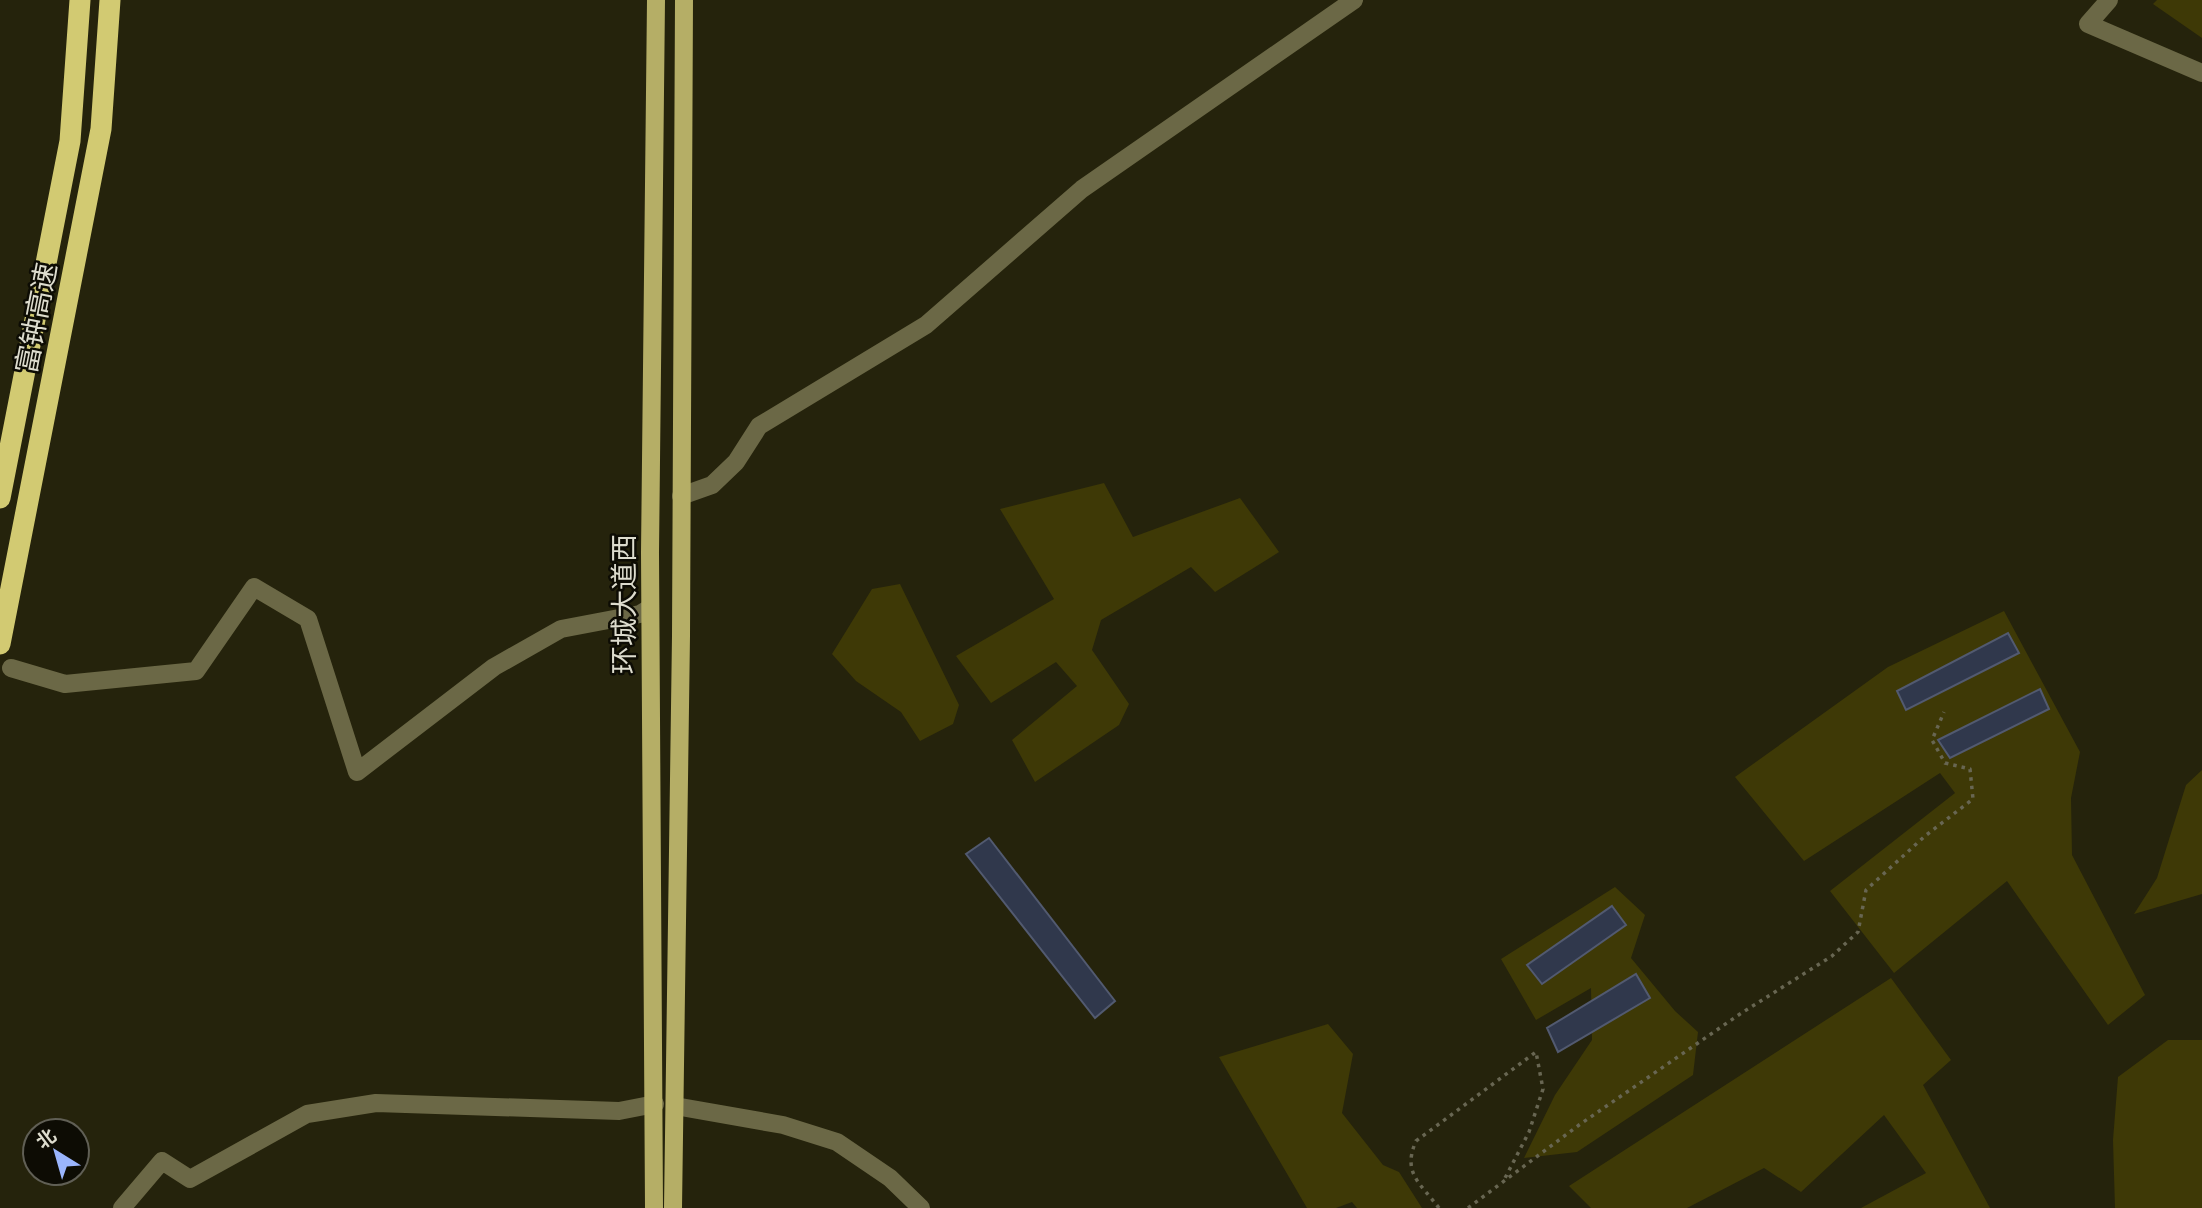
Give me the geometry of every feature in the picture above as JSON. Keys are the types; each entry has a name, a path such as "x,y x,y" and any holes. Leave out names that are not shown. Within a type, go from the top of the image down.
{"highway":[{"name":"富钟高速","path":"0,498 70,141 80,0"},
{"name":"富钟高速","path":"0,643 101,129 110,0"}],"main road":[{"name":"环城大道西","path":"654,1208 650,608 656,0"},
{"name":"环城大道西","path":"673,1208 684,0"}],"street":[{"path":"681,496 712,485 736,462 759,426 926,325 1082,189 1354,0"},
{"path":"2109,0 2088,24 2202,73"},
{"path":"11,668 65,684 196,671 254,587 308,619 357,772 494,667 561,629 640,614 650,608"},
{"path":"122,1208 162,1161 190,1179 307,1114 376,1103 619,1111 655,1104"},
{"path":"675,1106 783,1125 837,1142 890,1178 921,1208"}],"path":[{"path":"1468,1208 1579,1125 1717,1030 1832,957 1858,932 1866,890 1925,836 1973,799 1970,769 1945,763 1932,740 1944,712"},
{"path":"1439,1208 1409,1168 1409,1155 1416,1141 1536,1052 1543,1089 1529,1132 1503,1182"}],"shaded area":[{"path":"2157,0 2202,0 2202,38 2153,4"},
{"path":"1104,483 1133,537 1240,498 1279,552 1215,592 1191,567 1101,620 1092,650 1129,704 1119,725 1035,782 1012,740 1077,686 1056,662 991,703 956,656 1054,599 1000,509"},
{"path":"900,584 959,705 953,724 920,741 901,712 856,681 832,654 872,589"},
{"path":"2004,611 2080,752 2071,798 2072,855 2145,995 2108,1025 2007,881 1894,973 1830,891 1955,793 1940,773 1804,861 1735,777 1888,667"},
{"path":"2202,770 2202,894 2134,914 2157,878 2186,785"},
{"path":"1615,887 1645,915 1631,958 1675,1011 1698,1032 1693,1075 1577,1152 1524,1158 1555,1095 1592,1040 1591,988 1536,1020 1501,959"},
{"path":"1891,978 1951,1060 1923,1085 1990,1208 1861,1208 1926,1173 1884,1115 1801,1192 1764,1168 1687,1208 1591,1208 1569,1186"},
{"path":"1328,1024 1353,1054 1342,1113 1383,1165 1399,1172 1422,1208 1357,1208 1352,1202 1336,1208 1307,1208 1219,1057"},
{"path":"2168,1040 2202,1040 2202,1208 2115,1208 2113,1140 2118,1077"}],"building":[{"path":"2008,633 2019,653 1906,710 1897,691"},
{"path":"2040,689 2049,709 1950,758 1938,740"},
{"path":"989,838 1115,1001 1095,1018 966,854"},
{"path":"1612,906 1626,925 1542,984 1527,965"},
{"path":"1636,974 1650,998 1558,1052 1547,1028"}]}
